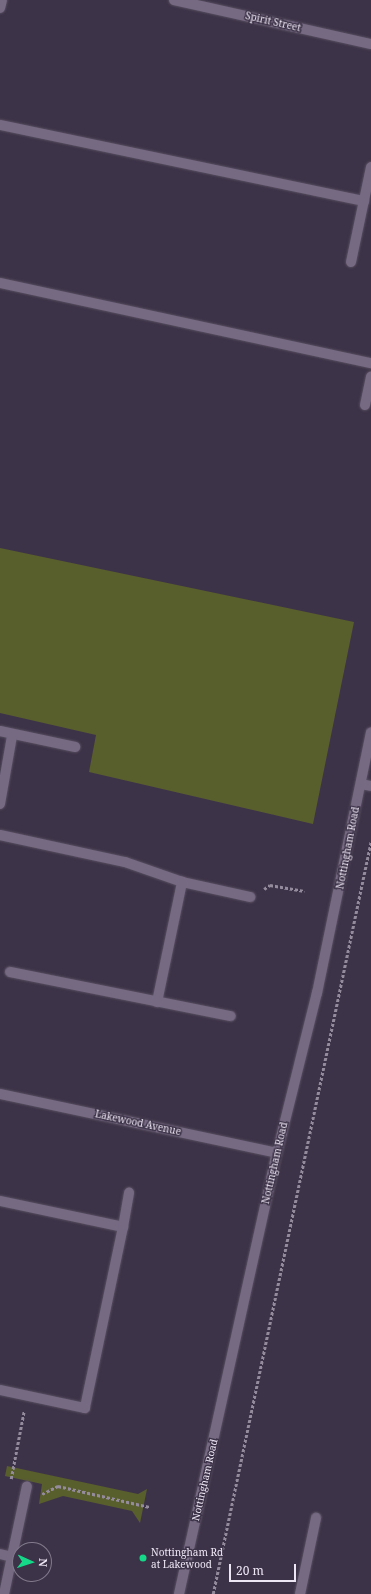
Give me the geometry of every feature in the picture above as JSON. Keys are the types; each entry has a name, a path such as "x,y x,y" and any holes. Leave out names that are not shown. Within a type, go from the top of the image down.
{"street":[{"path":"0,8 2,0"},
{"name":"Spirit Street","path":"174,0 371,44"},
{"path":"0,125 364,201"},
{"path":"351,262 371,168"},
{"path":"0,283 371,363"},
{"path":"365,404 371,377"},
{"path":"0,731 12,736 75,747"},
{"name":"Nottingham Road","path":"179,1594 277,1153 317,993 371,733"},
{"path":"0,804 12,736"},
{"path":"361,784 371,786"},
{"path":"0,835 125,862 182,882 250,897"},
{"path":"157,1002 182,882"},
{"path":"10,972 231,1016"},
{"name":"Lakewood Avenue","path":"0,1094 277,1153"},
{"path":"0,1390 85,1408 129,1193"},
{"path":"0,1201 123,1227"},
{"path":"15,1542 27,1486"},
{"path":"300,1594 316,1518"},
{"path":"0,1554 12,1557 4,1594"}],"path":[{"path":"213,1594 371,841"},
{"path":"250,897 270,886 304,890"},
{"path":"27,1395 10,1483 27,1486 35,1493 43,1494 58,1486 150,1507"}],"green space":[{"path":"0,548 354,622 313,824 89,772 96,735 0,713"},
{"path":"7,1466 138,1494 147,1489 140,1523 132,1511 63,1496 39,1504 42,1484 5,1476"}],"place":[{"name":"Nottingham Rd at Lakewood","path":"143,1558"}]}
